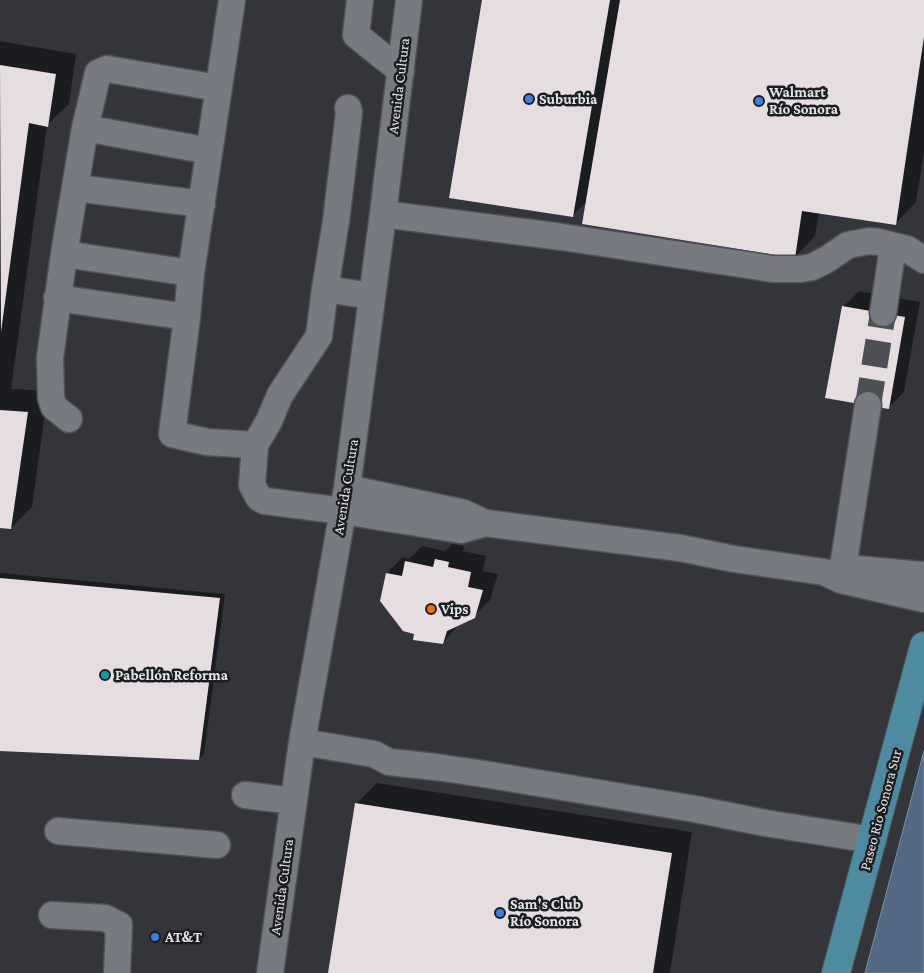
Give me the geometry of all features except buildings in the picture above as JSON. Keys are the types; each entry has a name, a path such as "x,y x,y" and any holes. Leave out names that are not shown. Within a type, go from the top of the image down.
{"main road":[{"name":"Paseo Rio Sonora Sur","path":"836,973 924,646"}],"street":[{"path":"232,0 191,273 172,434 207,442 255,445"},
{"path":"360,0 356,35 401,71"},
{"name":"Avenida Cultura","path":"270,973 301,750 345,500 409,0"},
{"path":"69,419 54,407 51,398 50,358 64,254 86,128 98,73 107,69 218,88"},
{"path":"348,108 336,221 319,336 280,395 269,421 255,445 252,484 254,492 259,498 265,501 345,500 461,530 485,523 517,529 672,547 734,559 783,564 836,573 924,599"},
{"path":"86,128 209,151"},
{"path":"76,188 202,204"},
{"path":"383,214 571,238 773,269 812,267 848,245 858,242 879,242 912,250 883,313"},
{"path":"64,254 191,273"},
{"path":"325,289 372,296"},
{"path":"57,298 187,317"},
{"path":"836,573 868,405"},
{"path":"836,573 924,575"},
{"path":"301,750 373,768 389,762 494,775 873,840"},
{"path":"246,795 294,801"},
{"path":"58,831 217,845"},
{"path":"52,915 105,918 120,925 116,973"}],"water":[{"path":"924,751 924,973 865,973"}],"tunnel":[{"path":"868,405 883,313"}],"place":[{"name":"Suburbia","path":"529,99"},
{"name":"Walmart Río Sonora","path":"759,101"},
{"name":"Vips","path":"431,609"},
{"name":"Pabellón Reforma","path":"105,675"},
{"name":"Sam's Club Río Sonora","path":"500,913"},
{"name":"AT&T","path":"155,937"}]}
